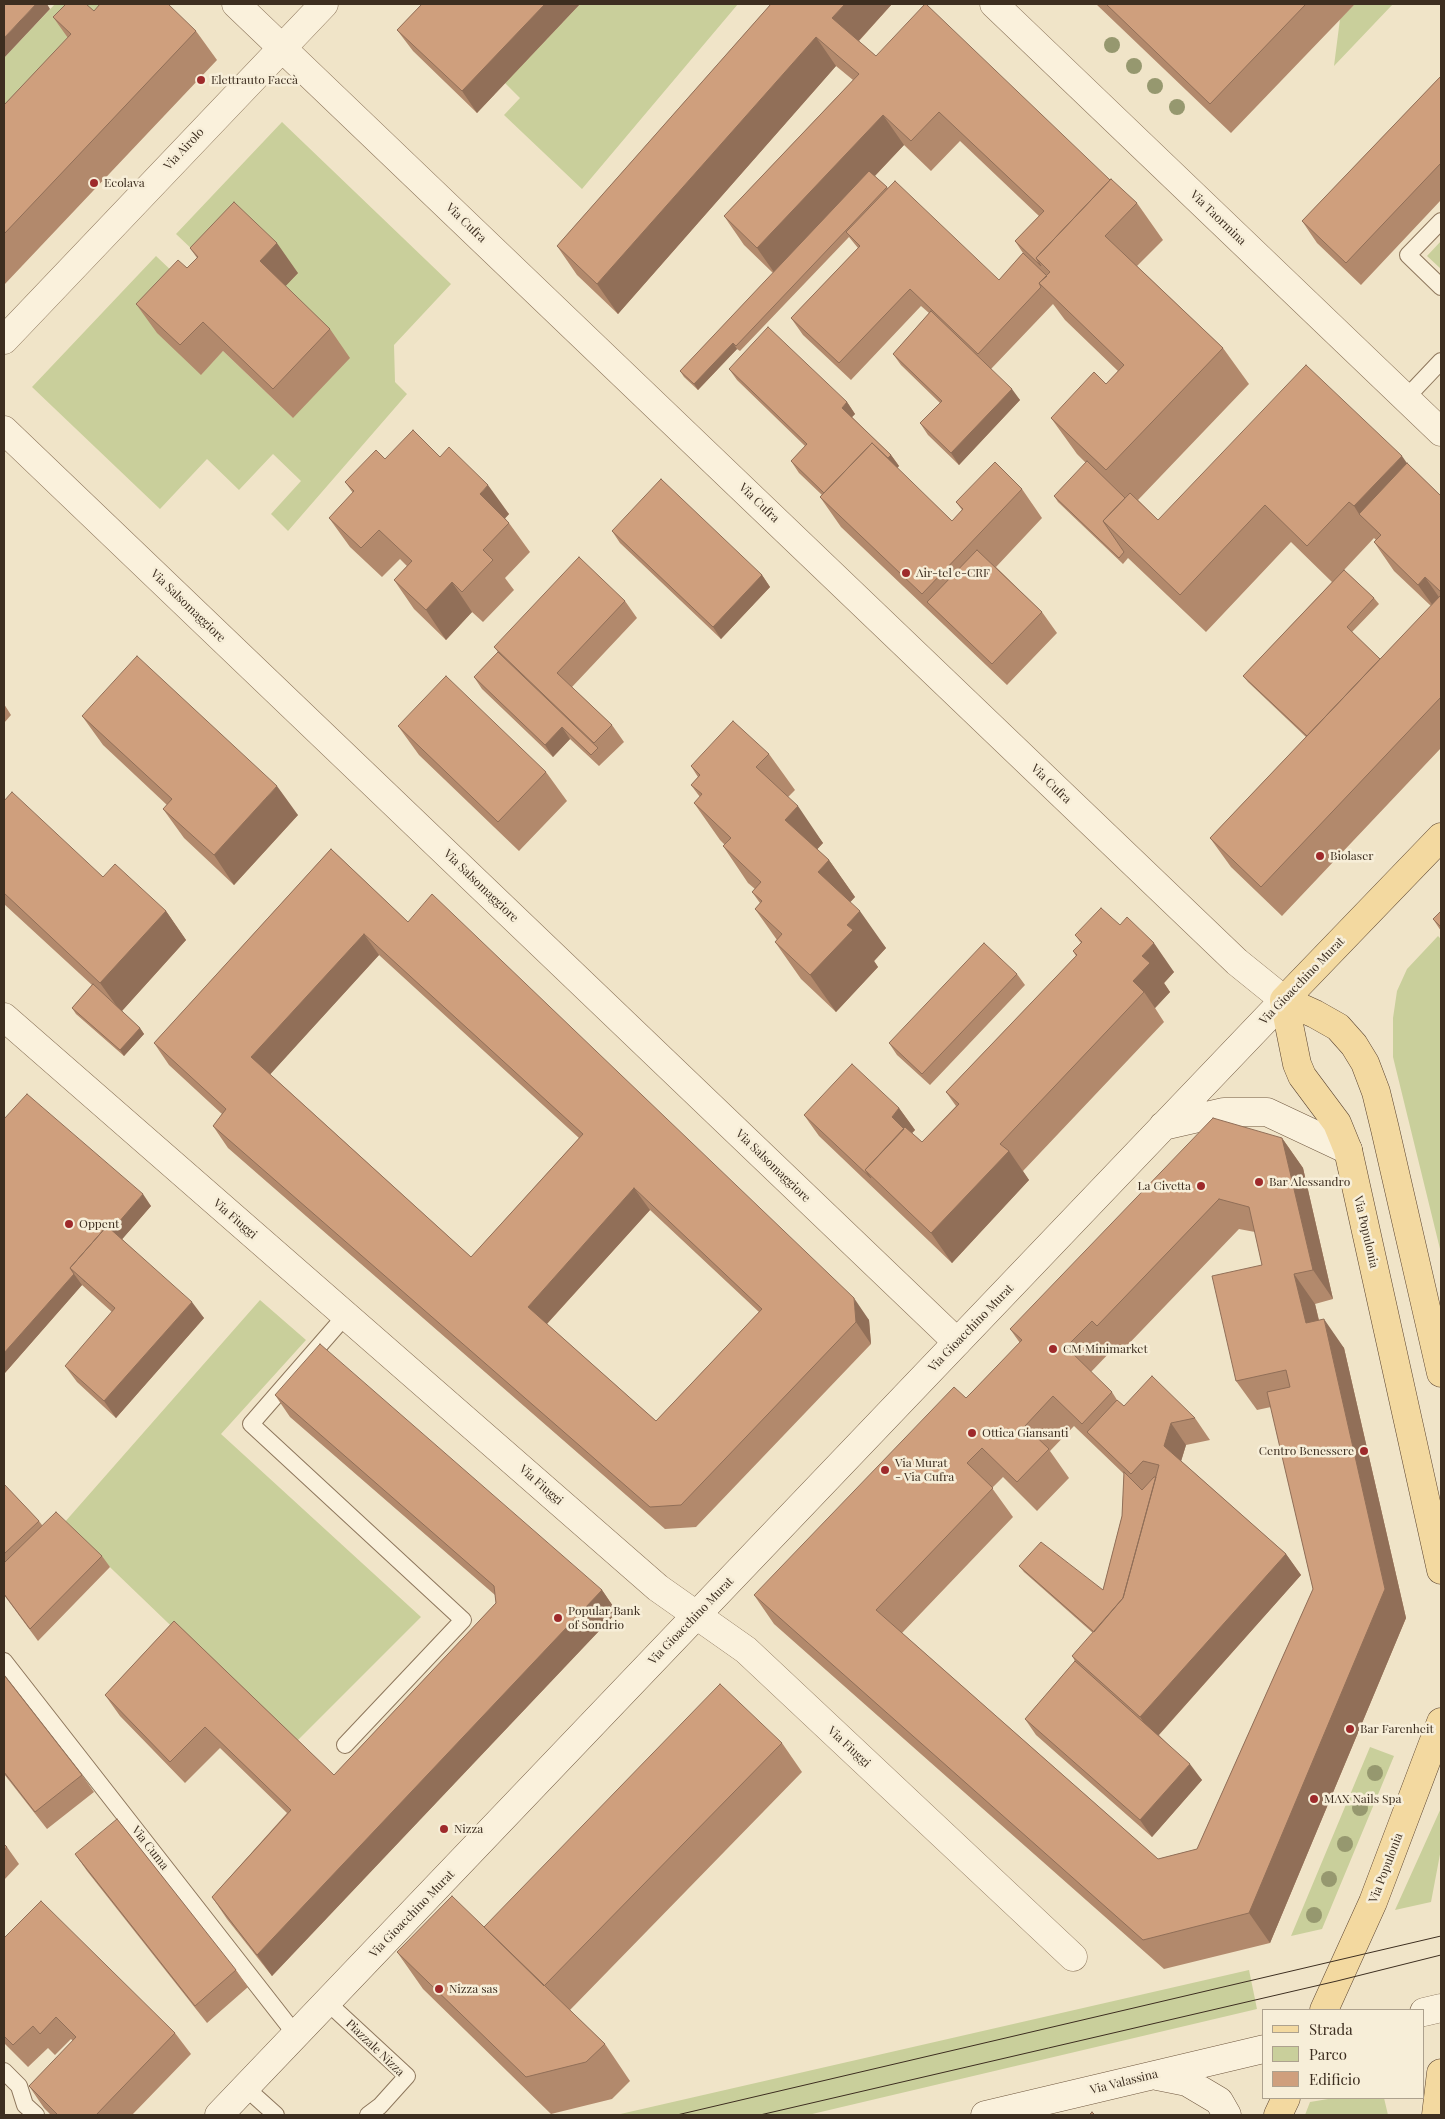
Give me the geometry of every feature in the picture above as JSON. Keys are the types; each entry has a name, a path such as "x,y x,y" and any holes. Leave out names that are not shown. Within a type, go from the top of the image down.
{"main road":[{"name":"Via Gioacchino Murat","path":"1284,1000 1441,837"},
{"name":"Via Populonia","path":"1284,1000 1297,1064 1302,1076 1337,1124 1348,1150 1441,1570"},
{"path":"1284,1000 1338,1027 1354,1044 1367,1068 1385,1128 1441,1373"},
{"name":"Via Populonia","path":"1324,2009 1373,1902 1441,1722"},
{"path":"1436,2115 1441,2073"},
{"path":"1278,2115 1286,2099"}],"street":[{"name":"Via Cufra","path":"236,4 1230,955 1284,1000"},
{"name":"Via Airolo","path":"4,340 324,4"},
{"name":"Via Taormina","path":"994,4 1441,432"},
{"name":"Via Salsomaggiore","path":"4,430 957,1342"},
{"name":"Via Gioacchino Murat","path":"219,2115 1284,1000"},
{"name":"Via Fiuggi","path":"4,1017 658,1588 746,1650 1073,1957"},
{"path":"1164,1126 1224,1112 1268,1112 1348,1150"},
{"path":"1425,2012 1441,2008"},
{"name":"Via Valassina","path":"986,2115 1262,2049"},
{"path":"1151,2075 1187,2082 1219,2101 1227,2115"}],"lane":[{"path":"1441,221 1408,255 1441,287"},
{"path":"1406,398 1441,361"},
{"path":"345,1745 464,1620 250,1424 346,1316"},
{"name":"Via Cuma","path":"4,1661 296,2035"},
{"name":"Piazzale Nizza","path":"327,2002 407,2076 380,2106 368,2115"},
{"path":"4,2071 20,2086 25,2105 36,2115"},
{"path":"246,2088 276,2115"}],"green space":[{"path":"55,4 148,4 4,141 4,58"},
{"path":"580,4 738,4 582,189 504,115 520,98 505,83"},
{"path":"1355,4 1393,4 1334,66 1340,19"},
{"path":"282,122 451,284 394,345 395,382 407,394 288,531 271,514 301,481 273,454 239,490 207,459 160,509 32,387 156,256 195,293 201,374 223,351 293,418 216,272 176,234"},
{"path":"1441,241 1441,269 1427,256"},
{"path":"1438,936 1441,939 1441,1253 1393,1057 1393,1018 1397,991 1407,969"},
{"path":"260,1300 306,1340 221,1434 421,1617 294,1744 64,1523"},
{"path":"1370,1747 1394,1756 1322,1929 1291,1936"},
{"path":"1441,1808 1441,1849 1431,1902 1395,1910"},
{"path":"1249,1970 1257,2009 808,2115 616,2115"},
{"path":"1328,2099 1384,2099 1388,2115 1305,2115 1310,2102"}],"building":[{"path":"4,4 36,4 4,38"},
{"path":"66,4 86,4 94,11 100,4 168,4 196,31 4,234 4,105 71,34 53,17"},
{"path":"422,4 545,4 462,91 397,30"},
{"path":"771,4 845,4 832,18 876,56 926,4 1110,180 1036,258 1041,266 1015,241 1044,211 939,112 911,141 883,115 757,248 724,216 859,74 816,37 597,284 557,246"},
{"path":"1106,4 1306,4 1210,104"},
{"path":"1441,76 1441,163 1346,263 1302,221"},
{"path":"869,171 887,187 736,346 733,343 694,384 680,371"},
{"path":"1111,179 1137,203 1105,236 1223,348 1106,470 1051,418 1094,372 1106,384 1124,365 1039,283 1050,272 1036,258"},
{"path":"895,181 999,280 1023,253 1047,276 1039,283 1041,287 978,354 910,289 839,363 791,318 860,246 846,232"},
{"path":"234,202 277,243 260,261 330,329 273,389 203,322 180,345 136,304 178,260 187,268 198,257 190,248"},
{"path":"931,311 1012,389 951,453 920,423 942,401 893,354"},
{"path":"768,327 847,402 842,408 891,455 888,458 872,443 824,493 791,461 807,444 729,369"},
{"path":"1306,365 1402,456 1354,506 1349,502 1307,546 1265,505 1180,595 1103,521 1130,493 1158,520"},
{"path":"413,430 440,457 449,447 488,485 480,494 509,523 483,550 493,560 462,592 452,582 426,610 394,580 412,561 379,530 361,548 329,518 354,491 345,482 376,450 385,459"},
{"path":"872,443 952,521 963,509 956,502 995,462 1022,489 922,594 820,497"},
{"path":"1087,461 1125,498 1103,521 1124,552 1119,558 1054,496"},
{"path":"1407,463 1441,496 1441,592 1425,577 1418,585 1374,542 1381,535 1359,514"},
{"path":"661,479 762,575 713,627 612,531"},
{"path":"977,550 1042,612 992,664 927,602"},
{"path":"579,557 625,601 557,673 612,725 594,743 494,647"},
{"path":"1344,570 1374,598 1347,627 1380,659 1307,736 1243,676"},
{"path":"1441,595 1441,697 1261,887 1210,838"},
{"path":"498,652 598,748 591,755 562,727 545,745 474,677"},
{"path":"137,656 277,786 214,855 163,809 172,799 82,716"},
{"path":"446,676 546,772 498,822 398,726"},
{"path":"733,721 769,754 756,767 798,806 785,820 829,860 818,872 860,911 847,925 853,930 810,975 775,942 782,934 755,909 762,901 752,892 761,882 723,846 731,838 694,803 702,794 691,785 700,775 691,766"},
{"path":"12,792 103,877 115,864 166,911 100,983 4,893 4,801"},
{"path":"331,849 408,922 432,894 854,1298 856,1322 681,1505 650,1507 213,1126 226,1109 154,1043","holes":["364,934 583,1134 471,1257 251,1057","634,1188 762,1309 656,1421 528,1307"]},
{"path":"1101,908 1120,925 1127,917 1154,943 1142,956 1150,963 1133,981 1144,992 1000,1144 1009,1151 931,1233 865,1170 905,1127 922,1142 959,1104 946,1092 1077,955 1073,951 1082,942 1075,935"},
{"path":"1441,911 1441,927 1433,919"},
{"path":"984,943 1017,974 922,1074 889,1043"},
{"path":"93,984 140,1028 120,1050 72,1008"},
{"path":"852,1064 899,1108 892,1117 904,1129 865,1170 871,1178 804,1115"},
{"name":"Oppent","path":"27,1094 143,1194 112,1230 107,1226 70,1268 74,1274 4,1353 4,1119"},
{"path":"1213,1118 1282,1138 1313,1270 1294,1274 1306,1323 1324,1319 1385,1589 1249,1913 1143,1940 754,1595 954,1387 966,1398 973,1391 1022,1340 1010,1329","holes":["1219,1199 1249,1207 1262,1265 1212,1276 1236,1381 1286,1370 1290,1387 1267,1392 1313,1589 1197,1849 1158,1859 876,1610 993,1488 967,1463 982,1448 1017,1482 1049,1449 1025,1426 1053,1396 1082,1424 1112,1392 1066,1347 1092,1321 1097,1326"]},
{"path":"107,1226 192,1302 104,1401 65,1366 115,1308 70,1268"},
{"path":"320,1344 602,1590 257,1955 212,1897 291,1810 205,1727 170,1762 105,1695 174,1621 334,1775 496,1603 494,1586 275,1395"},
{"path":"1152,1376 1195,1418 1171,1423 1164,1446 1286,1554 1140,1717 1072,1656 1123,1598 1159,1465 1143,1461 1131,1474 1087,1432 1117,1400 1124,1406"},
{"path":"1124,1472 1142,1490 1156,1477 1123,1598 1094,1632 1019,1566 1041,1542 1103,1590 1122,1516"},
{"path":"4,1484 39,1521 4,1554"},
{"path":"56,1512 102,1556 30,1629 4,1594 4,1563"},
{"path":"1075,1661 1190,1764 1140,1820 1025,1719"},
{"path":"4,1675 82,1775 35,1812 4,1772"},
{"path":"720,1684 782,1743 544,1986 484,1927"},
{"path":"117,1819 236,1970 195,2006 75,1854"},
{"path":"452,1896 605,2044 586,2062 526,2077 397,1952"},
{"path":"41,1901 175,2033 96,2115 58,2115 29,2086 76,2037 56,2017 40,2034 33,2026 13,2045 4,2036 4,1938"}],"tram line":[{"path":"677,2115 1441,1936"},
{"path":"760,2115 1337,1981 1441,1955"}],"place":[{"name":"Elettrauto Faccà","path":"201,80"},
{"name":"Ecolava","path":"94,183"},
{"name":"Air-tel e-CRF","path":"906,573"},
{"name":"Biolaser","path":"1320,856"},
{"name":"Bar Alessandro","path":"1259,1182"},
{"name":"La Civetta","path":"1201,1186"},
{"name":"Oppent","path":"69,1224"},
{"name":"CM Minimarket","path":"1053,1349"},
{"name":"Ottica Giansanti","path":"972,1433"},
{"name":"Centro Benessere","path":"1364,1451"},
{"name":"Via Murat - Via Cufra","path":"885,1470"},
{"name":"Popular Bank of Sondrio","path":"558,1618"},
{"name":"Bar Farenheit","path":"1350,1729"},
{"name":"MAX Nails Spa","path":"1314,1799"},
{"name":"Nizza","path":"444,1829"},
{"name":"Nizza sas","path":"439,1989"}]}
